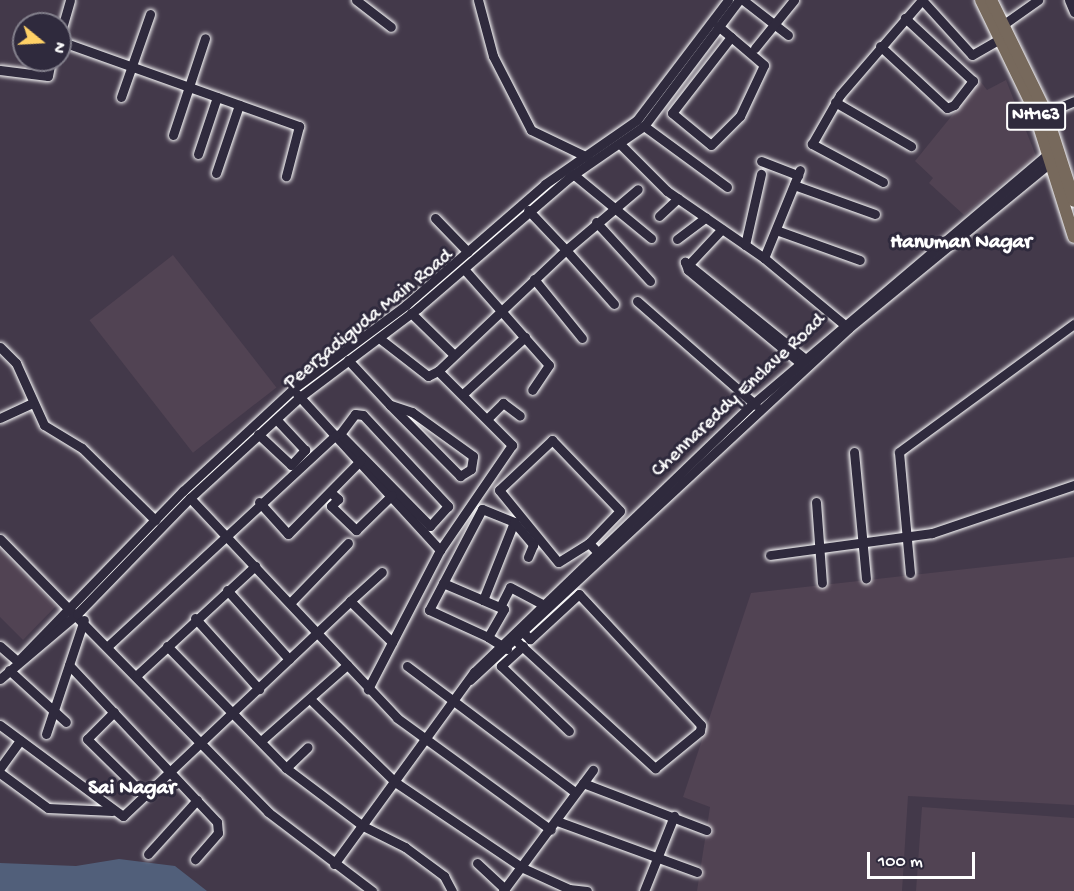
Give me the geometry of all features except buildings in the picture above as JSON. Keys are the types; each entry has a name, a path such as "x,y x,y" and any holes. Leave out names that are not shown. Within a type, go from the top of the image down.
{"highway":[{"name":"NH163","path":"981,0 1046,113 1074,201"},
{"name":"NH163","path":"991,0 1004,24 1005,40 1050,158 1074,237"}],"street":[{"path":"356,0 391,27"},
{"path":"478,0 493,56 531,130 590,158"},
{"name":"Peerzadiguda Main Road","path":"142,540 276,419 296,393 348,360 411,313 528,210 637,120 728,0"},
{"path":"741,0 775,23 788,35"},
{"name":"Peerzadiguda Main Road","path":"0,680 77,614 142,540 156,520 296,393 468,252 545,184 590,158 621,144 644,126 680,84 718,26 741,0"},
{"path":"755,48 794,0"},
{"path":"883,182 812,144 835,102 880,46 922,0 972,55 1005,40"},
{"path":"1004,24 1038,0"},
{"path":"1069,0 1074,12"},
{"path":"121,97 150,14"},
{"path":"880,46 947,108 954,105 972,81 905,18"},
{"path":"718,26 731,37 764,65 740,116 711,145 672,113 731,37"},
{"path":"173,135 205,38"},
{"path":"72,45 301,129 286,176"},
{"path":"16,72 48,76 49,72"},
{"path":"198,154 218,97"},
{"path":"1046,113 1074,101"},
{"path":"835,102 911,146"},
{"path":"216,173 239,105"},
{"path":"644,126 727,187"},
{"path":"621,144 643,171 764,258 846,326"},
{"name":"Chennareddy Enclave Road","path":"334,864 395,782 452,699 470,680 505,647 521,637 573,582 757,406 846,326 1050,158"},
{"path":"761,161 799,172 764,258"},
{"path":"573,174 651,238"},
{"path":"745,245 761,174"},
{"path":"794,185 875,214"},
{"path":"379,338 428,376 438,371 452,353 500,307 596,222 638,189"},
{"path":"659,216 678,198"},
{"path":"528,210 614,304"},
{"path":"677,239 705,217"},
{"path":"435,219 468,252"},
{"path":"596,222 650,281"},
{"path":"722,228 684,267 704,279 805,363"},
{"path":"776,230 860,260"},
{"path":"464,268 500,307 550,369 532,390"},
{"path":"534,279 582,338"},
{"path":"637,301 757,406"},
{"path":"411,313 452,353"},
{"path":"910,573 905,539 899,452 1074,324"},
{"path":"464,393 525,337"},
{"path":"0,347 16,363 30,404 44,425 82,448 156,520"},
{"path":"348,360 390,405 460,476 471,469 473,456 412,412 390,405"},
{"path":"368,689 377,680 392,642 440,550 512,451 489,417 438,371"},
{"path":"109,645 259,501 338,432 354,414 363,415 447,509 425,524 338,432 296,393"},
{"path":"489,417 503,403 520,416"},
{"path":"0,418 30,404"},
{"path":"258,434 292,465 305,450 276,419"},
{"path":"338,432 360,461 440,550"},
{"path":"552,440 620,511 589,543 558,562 499,490 552,440"},
{"path":"854,452 866,578"},
{"path":"259,501 288,534 360,461"},
{"path":"770,555 905,539 1074,485"},
{"path":"330,492 338,499 331,506 356,530 392,495"},
{"path":"190,498 318,630 368,689 424,739 550,830"},
{"path":"816,502 822,583"},
{"path":"505,647 488,637 429,612 482,509 514,522 533,545 528,558"},
{"path":"483,600 514,522"},
{"path":"0,539 109,645 268,812 372,891"},
{"path":"291,602 348,543"},
{"path":"589,543 601,555"},
{"path":"137,675 195,618 255,566"},
{"path":"0,725 112,811 123,816 168,771 234,713 318,630 382,572"},
{"name":"Chennareddy Enclave Road","path":"521,637 544,605 573,582"},
{"path":"443,583 500,607 505,612 488,637"},
{"path":"500,607 510,587 544,605"},
{"path":"227,590 289,659"},
{"path":"521,637 655,768 700,731 701,725 579,594 521,637 501,666 569,731"},
{"path":"350,601 392,642"},
{"path":"46,734 69,665 77,614"},
{"path":"195,618 259,689"},
{"path":"0,646 14,666 54,712 66,722"},
{"path":"167,646 286,768 363,826 405,847 444,876 452,891"},
{"path":"69,665 197,800 219,830 195,859"},
{"path":"261,741 347,665"},
{"path":"407,666 576,792"},
{"path":"310,699 395,782 523,868 569,890 587,891"},
{"path":"114,712 87,739 145,796"},
{"path":"0,768 20,740"},
{"path":"286,768 308,747"},
{"path":"477,863 504,890 523,868 593,770"},
{"path":"0,774 48,808 112,811"},
{"path":"583,783 706,830"},
{"path":"148,854 197,800"},
{"path":"644,891 674,816"},
{"path":"557,821 697,872"}],"shaded area":[{"path":"1006,80 1036,156 964,215 929,183 933,178 915,161 980,81 987,90"},
{"path":"173,255 276,387 193,453 89,320"},
{"path":"0,549 56,606 23,640 0,617"},
{"path":"1074,557 1074,805 908,796 902,891 697,891 710,807 683,797 751,593"},
{"path":"922,807 1074,818 1074,891 916,891"}],"water":[{"path":"119,859 175,866 207,891 0,891 0,863 76,866"}],"district":[{"name":"Hanuman Nagar","path":"961,244"},
{"name":"Sai Nagar","path":"132,790"}]}
